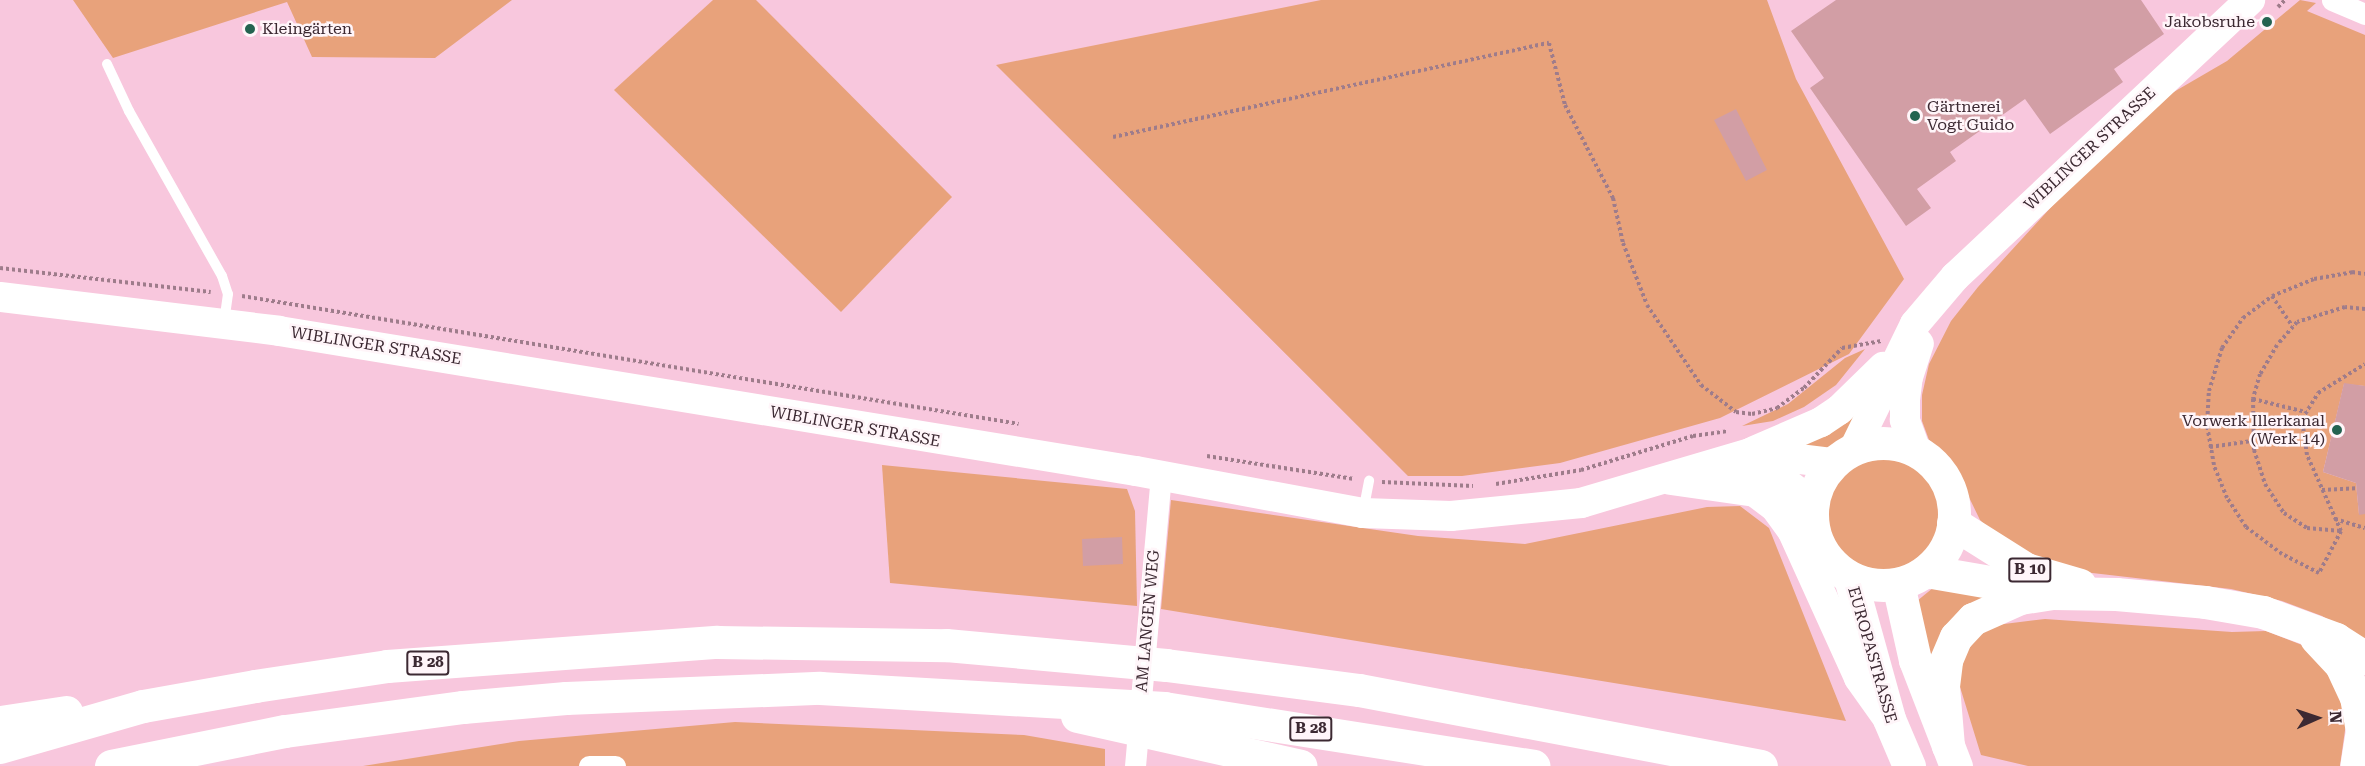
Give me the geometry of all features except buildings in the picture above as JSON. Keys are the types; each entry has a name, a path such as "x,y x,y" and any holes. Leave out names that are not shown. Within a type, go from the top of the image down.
{"main road":[{"name":"WIBLINGER STRASSE","path":"0,297 226,308 1364,513 1450,516 1526,511 1581,503 1706,465 1743,441 1844,456 1884,341 1915,324 1980,253 2250,0"},
{"name":"WIBLINGER STRASSE","path":"1916,451 1905,420 1908,376 1935,302"},
{"path":"1743,441 1801,432 1839,410 1884,341"},
{"path":"1952,756 1907,634 1912,577 1949,541 1953,523 1949,489 1941,474 1916,451 1896,444 1875,443 1844,456 1818,485 1812,512 1821,550 1834,566 1850,578 1882,586 1912,577 2053,593 2116,594"},
{"name":"WIBLINGER STRASSE","path":"1706,465 1781,479 1798,492 1812,512"},
{"path":"1662,478 1755,492 1775,507 1792,530 1858,678 1889,719"},
{"name":"B 10","path":"1953,523 2026,569 2116,594 2263,612 2336,639 2365,658"},
{"name":"EUROPASTRASSE","path":"1850,578 1889,719 1908,766"},
{"path":"1952,756 1943,686 1946,660 1956,637 1973,619 1990,610 2020,598 2053,593"},
{"path":"2303,627 2341,665 2356,697 2362,730 2356,766"},
{"name":"B 28","path":"0,747 143,706 387,666 717,642 946,645 1166,664 1359,690 1761,766"},
{"name":"B 28","path":"219,744 395,716 566,698 820,688 944,697 1006,696 1123,717 1533,766"},
{"path":"0,722 28,715 143,706"},
{"path":"1163,720 1300,766"},
{"path":"111,766 219,744"},
{"path":"160,766 219,744"}],"street":[{"path":"2332,0 2365,14"},
{"name":"AM LANGEN WEG","path":"1135,766 1161,476"},
{"path":"589,766 615,766"}],"lane":[{"path":"107,64 226,308"},
{"path":"1364,513 1369,481"}],"path":[{"path":"2278,7 2285,0"},
{"path":"1113,137 1549,43 1565,105 1613,198 1623,243 1647,305 1701,386 1736,412 1752,414 1778,408 1804,388 1842,348 1884,341"},
{"path":"0,268 226,308 1027,425"},
{"path":"2341,531 2319,573 2282,554 2246,527 2233,508 2214,465 2210,447 2209,391 2222,348 2243,318 2272,296 2314,279 2352,272 2365,274"},
{"path":"2272,296 2293,327"},
{"path":"2341,531 2307,528 2284,513 2265,484 2252,441 2253,399 2260,374 2293,327 2320,313 2345,307 2365,309"},
{"path":"2341,531 2307,455 2302,419 2318,393 2365,364"},
{"path":"2253,399 2306,412"},
{"path":"1490,485 1581,470 1693,436 1743,441"},
{"path":"2210,447 2252,441"},
{"path":"1196,454 1369,481 1478,487"},
{"path":"2322,490 2356,488"},
{"path":"2335,519 2365,528"}],"shaded area":[{"path":"73,0 512,0 435,58 312,57 287,2 113,58"},
{"path":"713,0 756,0 952,197 841,312 614,90"},
{"path":"1321,0 1767,0 1796,79 1904,279 1849,354 1720,418 1560,463 1462,476 1408,476 996,65"},
{"path":"2300,0 2316,3 2307,11 2365,35 2365,386 2344,384 2323,472 2356,483 2359,514 2365,514 2365,642 2322,616 2282,601 2231,589 2075,571 2035,556 1995,536 1980,520 1950,458 1929,440 1922,421 1922,395 1929,364 1951,321 1978,287 2086,169 2172,93 2227,61"},
{"path":"1865,349 1836,385 1804,407 1773,421 1742,426 1788,404 1845,358"},
{"path":"1864,398 1847,440 1819,451 1782,451"},
{"path":"1884,458 1906,462 1924,474 1936,492 1940,514 1936,536 1924,554 1906,566 1884,570 1862,566 1844,554 1832,536 1828,514 1832,492 1844,474 1862,462"},
{"path":"882,465 1127,489 1135,511 1137,606 890,583"},
{"path":"1171,500 1418,536 1525,544 1707,507 1740,506 1769,528 1846,721 1161,609"},
{"path":"1939,583 2007,596 1932,681 1917,601"},
{"path":"2045,619 2232,632 2266,631 2302,645 2329,668 2348,709 2340,766 2028,766 1981,755 1956,674 1975,635 1996,625"},
{"path":"735,722 1024,735 1105,749 1105,766 363,766 519,741"}],"place":[{"name":"Jakobsruhe","path":"2267,22"},
{"name":"Kleingärten","path":"250,29"},
{"name":"Gärtnerei Vogt Guido","path":"1915,116"},
{"name":"Vorwerk Illerkanal (Werk 14)","path":"2337,430"}]}
